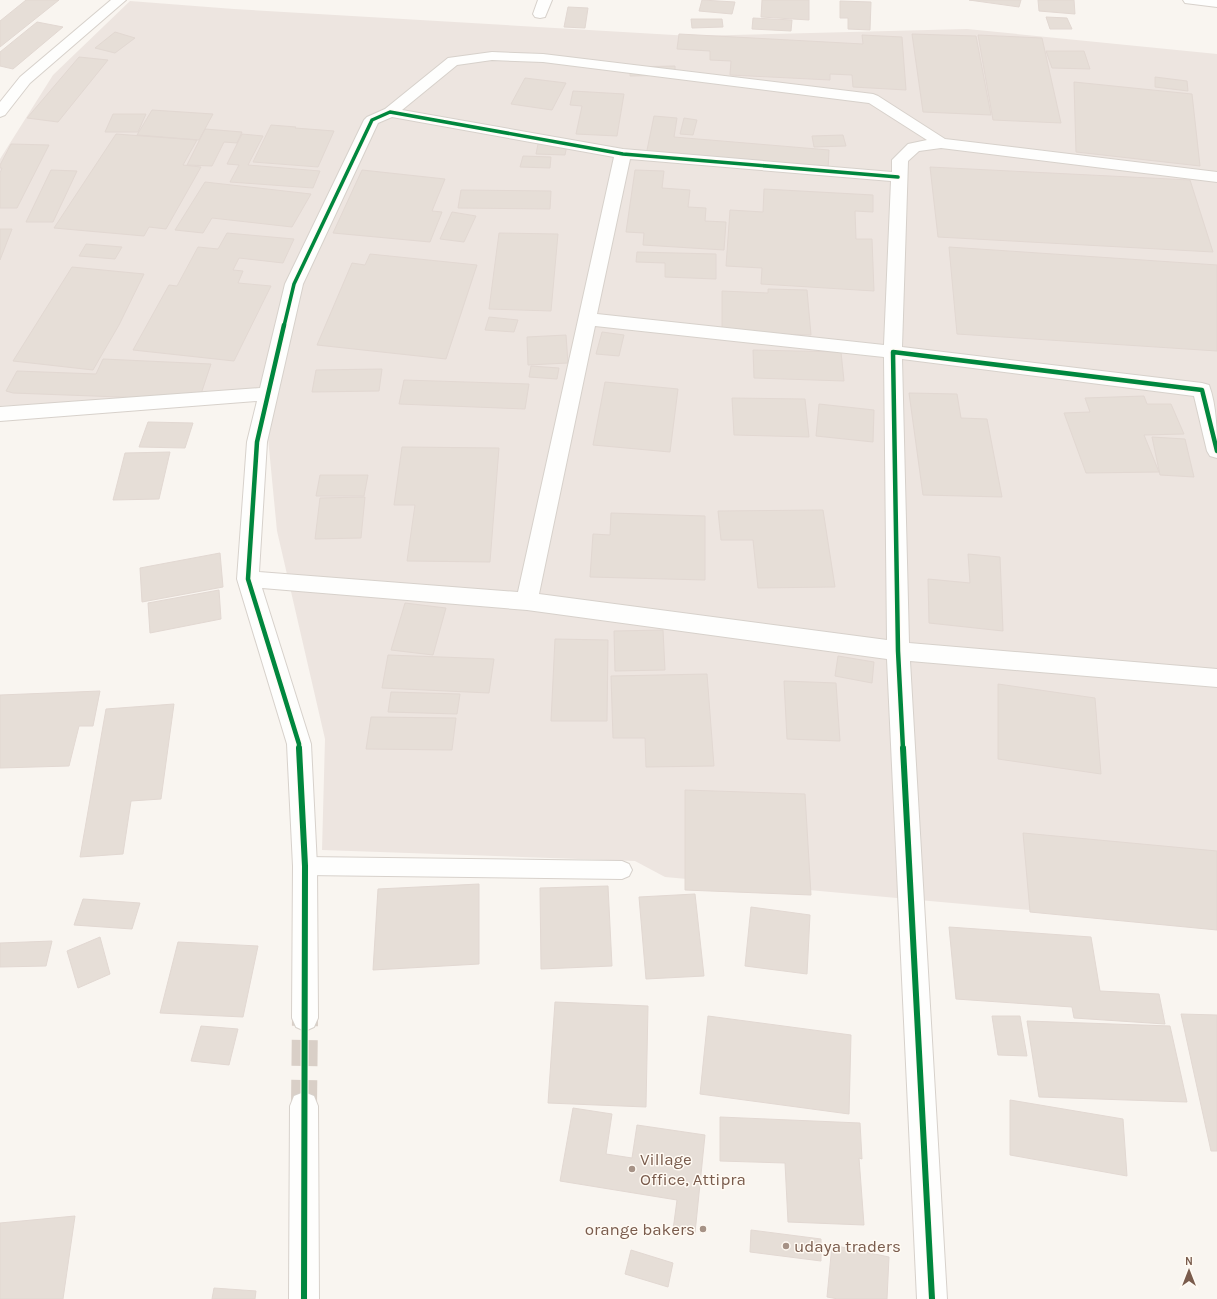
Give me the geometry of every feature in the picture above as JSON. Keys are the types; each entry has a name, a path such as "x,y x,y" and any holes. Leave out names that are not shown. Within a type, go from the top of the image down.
{"street":[{"path":"0,112 25,80 119,0"},
{"path":"540,14 545,0"},
{"path":"1190,0 1217,3"},
{"path":"305,1018 305,866 299,744 248,579 257,442 294,284 372,120 390,112 453,61 492,56 543,58 873,100 941,143"},
{"path":"390,112 623,154 898,177"},
{"path":"932,1299 898,651 894,352 898,177 900,160 914,147 941,143 1217,177"},
{"path":"527,601 623,154"},
{"path":"588,319 894,352 1202,390 1217,451"},
{"path":"0,414 268,394"},
{"path":"248,579 527,601 898,651 1217,678"},
{"path":"304,1106 304,1299"}],"lane":[{"path":"305,866 622,870"}],"shaded area":[{"path":"130,1 234,9 691,36 967,29 1217,54 1217,927 665,877 635,861 322,850 325,739 277,531 268,438 278,393 0,406 0,159 53,75"}],"building":[{"path":"26,0 59,0 0,47 0,21"},
{"path":"702,0 735,2 732,14 699,11"},
{"path":"762,0 809,0 809,20 761,17"},
{"path":"969,0 1021,0 1019,7"},
{"path":"1038,0 1074,0 1075,14 1039,11"},
{"path":"840,1 871,2 870,30 848,29 848,18 840,18"},
{"path":"568,7 588,8 585,28 564,27"},
{"path":"1046,17 1067,18 1072,29 1050,29"},
{"path":"753,18 792,20 791,31 752,29"},
{"path":"691,19 722,19 723,27 692,28"},
{"path":"37,22 63,27 13,69 0,66 0,52"},
{"path":"115,32 135,38 115,53 95,48"},
{"path":"679,34 863,44 862,35 902,37 906,90 853,87 852,75 830,74 830,80 730,75 731,61 710,60 710,51 677,49"},
{"path":"912,34 976,36 991,115 923,112"},
{"path":"978,35 1042,38 1061,123 993,120"},
{"path":"1046,51 1084,51 1090,69 1052,68"},
{"path":"79,57 108,60 58,122 27,118"},
{"path":"675,66 675,75 630,76 630,67"},
{"path":"1155,77 1187,81 1188,91 1155,87"},
{"path":"525,78 566,83 552,110 511,104"},
{"path":"1074,82 1192,94 1200,166 1076,152"},
{"path":"573,91 624,94 617,136 576,134 582,106 570,105"},
{"path":"152,110 213,114 199,140 137,135"},
{"path":"113,114 146,114 138,132 105,132"},
{"path":"654,116 677,118 674,137 829,150 828,171 646,155"},
{"path":"684,118 697,120 693,135 680,134"},
{"path":"271,125 334,131 318,167 253,162"},
{"path":"205,129 242,132 237,143 224,142 212,166 187,165"},
{"path":"116,134 197,140 183,165 201,167 166,229 149,227 144,236 54,228"},
{"path":"242,134 263,136 248,165 320,171 313,188 230,182 239,165 227,164"},
{"path":"843,135 846,146 814,147 812,136"},
{"path":"11,144 49,145 17,208 0,208 0,173 2,168 0,168 0,165"},
{"path":"538,144 567,145 565,155 536,154"},
{"path":"523,156 551,157 550,168 520,167"},
{"path":"930,167 1190,180 1213,252 938,237"},
{"path":"51,170 77,171 53,222 26,222"},
{"path":"362,170 445,179 432,211 442,212 430,242 333,233"},
{"path":"635,170 664,171 662,188 690,190 688,207 706,208 705,221 726,222 724,250 643,245 644,233 626,232"},
{"path":"205,182 311,194 292,227 212,218 203,233 175,230"},
{"path":"764,189 873,195 873,212 855,211 856,239 872,239 874,291 761,284 762,268 726,266 730,210 763,212"},
{"path":"461,190 551,191 550,209 458,208"},
{"path":"452,212 476,216 464,242 440,239"},
{"path":"0,229 12,229 0,260"},
{"path":"227,233 294,239 283,263 239,258 233,270 243,271 238,283 271,286 234,361 133,350 169,285 177,286 198,247 218,249"},
{"path":"499,233 558,234 551,311 489,309"},
{"path":"86,244 122,247 115,259 79,256"},
{"path":"949,247 1217,265 1217,351 957,334"},
{"path":"637,252 716,254 716,279 665,277 665,263 636,262"},
{"path":"370,254 477,265 446,359 317,345 352,263 365,265"},
{"path":"72,267 144,274 119,325 93,370 13,361"},
{"path":"768,289 807,290 811,335 722,332 722,291 768,293"},
{"path":"489,317 518,320 514,332 485,330"},
{"path":"602,332 624,335 619,356 596,354"},
{"path":"566,335 568,363 528,365 527,337"},
{"path":"753,350 841,352 844,381 754,378"},
{"path":"103,359 211,364 199,400 13,393 6,391 17,371 96,374"},
{"path":"531,366 559,368 557,379 529,377"},
{"path":"382,369 379,391 312,392 316,370"},
{"path":"404,380 529,384 525,409 399,404"},
{"path":"605,382 678,389 670,452 593,445"},
{"path":"909,393 957,394 961,418 987,419 1002,497 923,495"},
{"path":"1144,396 1147,404 1171,404 1184,434 1144,435 1159,472 1086,473 1064,413 1090,412 1085,398"},
{"path":"732,398 805,399 809,437 734,435"},
{"path":"819,404 874,410 873,442 816,436"},
{"path":"148,422 193,423 185,448 139,447"},
{"path":"1152,437 1185,439 1194,477 1160,475"},
{"path":"402,447 499,448 490,562 407,561 415,505 394,505"},
{"path":"170,452 159,499 113,500 125,453"},
{"path":"320,475 368,475 364,496 316,496"},
{"path":"365,497 361,538 315,539 320,498"},
{"path":"823,510 835,587 758,588 753,540 721,540 718,511"},
{"path":"611,513 705,516 705,580 590,577 593,534 610,535"},
{"path":"220,553 223,587 142,602 140,568"},
{"path":"968,554 1000,557 1003,631 929,623 928,579 970,583"},
{"path":"219,590 221,619 150,633 148,603"},
{"path":"405,603 446,608 433,655 391,650"},
{"path":"663,630 665,670 615,671 614,631"},
{"path":"555,639 608,640 607,721 551,721"},
{"path":"388,655 494,659 489,693 382,688"},
{"path":"838,656 874,662 872,683 835,676"},
{"path":"707,674 714,766 646,767 645,738 613,738 611,676"},
{"path":"784,681 836,683 840,741 787,739"},
{"path":"998,684 1095,698 1101,774 998,759"},
{"path":"100,691 93,726 79,726 69,766 0,768 0,695"},
{"path":"391,692 460,694 457,714 388,712"},
{"path":"174,704 161,799 131,801 123,854 80,857 106,709"},
{"path":"371,717 456,718 452,750 366,749"},
{"path":"685,790 805,794 811,895 685,890"},
{"path":"1023,833 1217,851 1217,930 1030,912"},
{"path":"479,884 479,964 373,970 378,889"},
{"path":"608,886 612,966 541,969 540,888"},
{"path":"695,894 704,976 646,979 639,897"},
{"path":"83,899 140,903 132,929 74,925"},
{"path":"751,907 810,915 807,974 745,966"},
{"path":"949,927 1091,937 1100,991 1159,994 1165,1024 1074,1018 1072,1007 956,999"},
{"path":"100,937 110,974 78,988 67,951"},
{"path":"52,941 46,966 0,967 0,943"},
{"path":"178,942 258,946 243,1017 160,1013"},
{"path":"555,1002 648,1006 646,1107 548,1103"},
{"path":"1181,1014 1217,1015 1217,1151 1211,1151"},
{"path":"708,1016 851,1035 849,1114 700,1094"},
{"path":"992,1016 1020,1016 1027,1056 998,1055"},
{"path":"1027,1021 1170,1026 1187,1102 1039,1097"},
{"path":"201,1026 238,1029 229,1065 191,1061"},
{"path":"1010,1100 1123,1119 1127,1176 1010,1155"},
{"name":"Village Office, Attipra","path":"573,1108 612,1114 606,1154 632,1158 637,1125 705,1135 695,1233 673,1230 677,1200 560,1181"},
{"path":"720,1117 860,1123 862,1159 859,1158 864,1225 788,1222 785,1163 720,1161"},
{"path":"75,1216 63,1299 0,1299 0,1223"},
{"name":"udaya traders","path":"751,1230 821,1239 821,1261 750,1252"},
{"path":"832,1245 889,1257 887,1299 838,1299 827,1297"},
{"path":"631,1250 673,1263 668,1287 625,1274"},
{"path":"214,1288 256,1291 255,1299 212,1299"}],"tunnel":[{"path":"304,1106 305,1018"}],"cycle path":[{"path":"304,1299 305,866 299,744 248,579 257,442 294,284 372,120 390,112 623,154 898,177"},
{"path":"932,1299 898,651 893,352 1202,390 1217,451"}],"place":[{"name":"Village Office, Attipra","path":"632,1169"},
{"name":"orange bakers","path":"703,1229"},
{"name":"udaya traders","path":"786,1246"}]}
